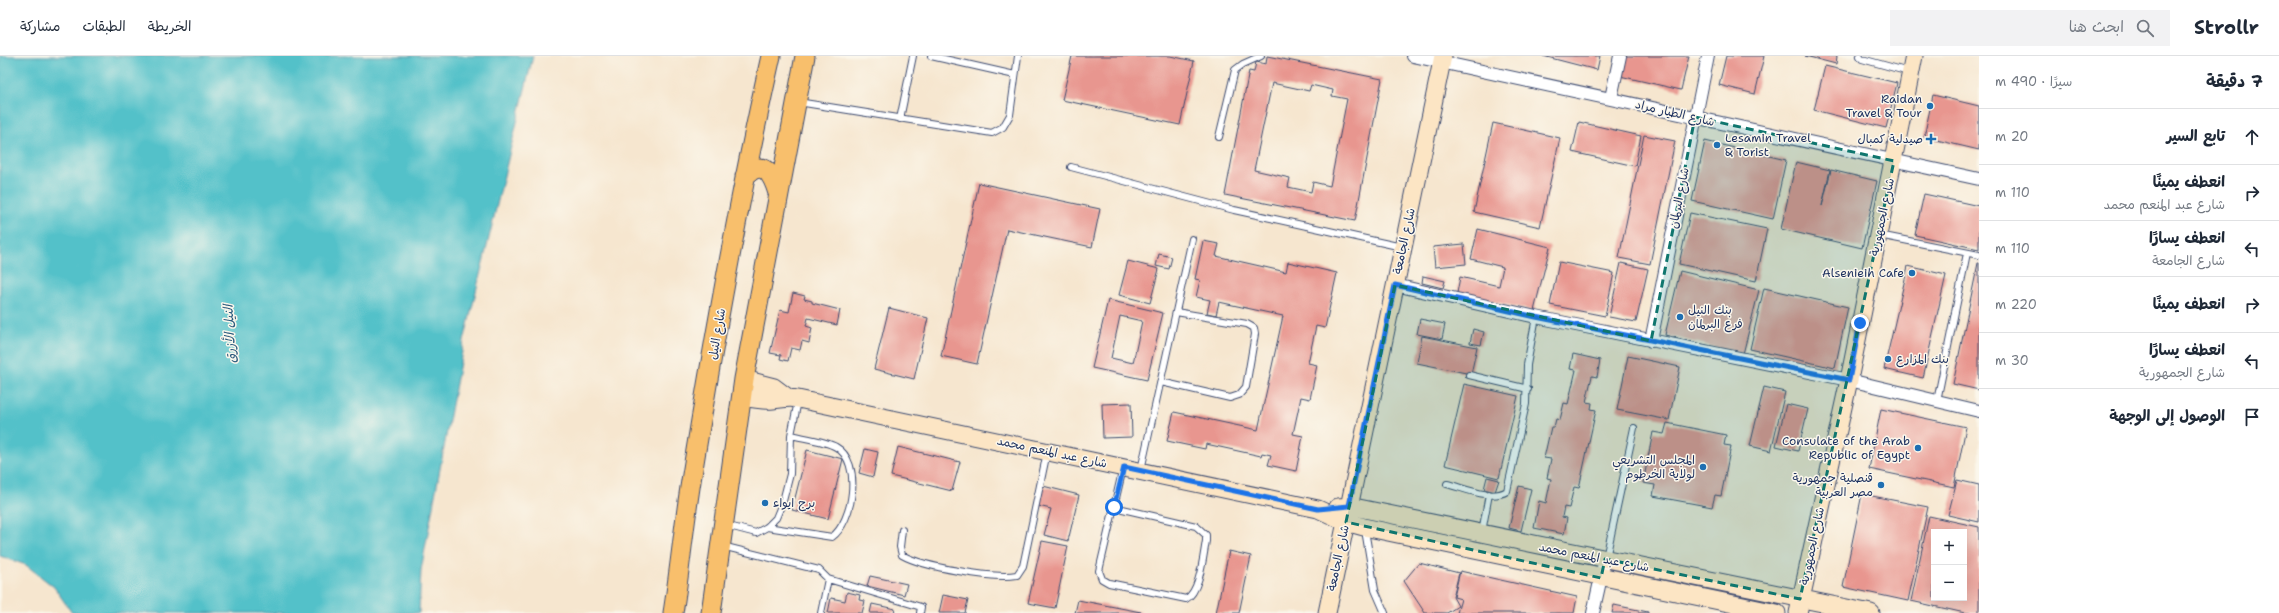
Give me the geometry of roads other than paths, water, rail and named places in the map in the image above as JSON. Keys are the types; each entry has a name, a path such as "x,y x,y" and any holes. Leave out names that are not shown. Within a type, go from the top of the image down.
{"main road":[{"name":"شارع النيل","path":"672,613 691,483 745,176 770,56"},
{"path":"711,613 743,388 778,193 805,56"},
{"path":"745,176 753,168 761,168 767,171 773,177 778,193"}],"street":[{"name":"شارع الطيار مراد","path":"1413,56 1442,59 1695,117 1979,179"},
{"path":"1611,98 1620,56"},
{"name":"شارع البرلمان","path":"1651,341 1708,56"},
{"name":"شارع الجامعة","path":"1327,613 1442,59"},
{"name":"شارع الجمهورية","path":"1799,606 1849,380 1894,161 1912,64"},
{"path":"1395,285 1536,317 1849,380 1979,411"},
{"name":"شارع عبد المنعم محمد","path":"743,388 774,400 792,398 1318,509 1346,522 1364,527 1605,559 1799,606 1871,613"},
{"name":"شارع عبد المنعم محمد","path":"1318,509 1349,506 1601,578 1777,613"},
{"path":"1594,613 1605,559"}],"lane":[{"path":"900,118 913,56"},
{"path":"931,56 1015,75"},
{"path":"796,101 992,133 1003,127 1010,115 1018,56"},
{"path":"1219,137 1235,70 1261,56"},
{"path":"1860,56 1862,59 1912,64"},
{"path":"1071,166 1234,210 1403,247"},
{"path":"1879,235 1979,255"},
{"path":"1141,471 1192,239"},
{"path":"1937,401 1967,253"},
{"path":"1161,382 1230,398 1239,395 1246,386 1255,334 1254,328 1247,324 1176,312"},
{"path":"1447,484 1489,494 1500,495 1507,491 1525,412 1528,389 1527,365 1536,317"},
{"path":"1470,375 1528,389"},
{"path":"724,525 756,533 768,528 776,518 787,488 790,474 792,398"},
{"path":"1605,559 1634,428"},
{"path":"768,528 832,537 840,531 848,512 852,486 852,470 846,457 836,447 791,435"},
{"path":"902,530 900,547 902,555 911,560 968,571 1008,576 1017,574 1023,566 1047,451"},
{"path":"1114,507 1196,526 1206,535 1196,588 1192,596 1186,599 1109,583 1102,579 1099,571 1114,507 1124,467"},
{"path":"1480,543 1489,494"},
{"path":"1364,527 1376,590 1385,613"},
{"path":"720,546 819,570 828,579 921,607 920,613"},
{"path":"821,613 828,579"}],"water":[{"name":"النيل الأزرق","path":"0,56 533,56 464,341 421,570 419,613 72,613 54,587 26,565 0,556"}],"place":[{"name":"Raidan Travel & Tour","path":"1930,106"},
{"name":"صيدلية كمبال","path":"1931,139"},
{"name":"Lesamin Travel & Torist","path":"1717,145"},
{"name":"Alsenieih Cafe","path":"1912,273"},
{"name":"بنك النيل فرع البرلمان","path":"1680,317"},
{"name":"بنك المزارع","path":"1888,359"},
{"name":"Consulate of the Arab Republic of Egypt","path":"1918,448"},
{"name":"المجلس التشريعي لولاية الخرطوم","path":"1703,467"},
{"name":"قنصلية جمهورية مصر العربية","path":"1881,485"},
{"name":"برج ايواء","path":"765,503"}]}
